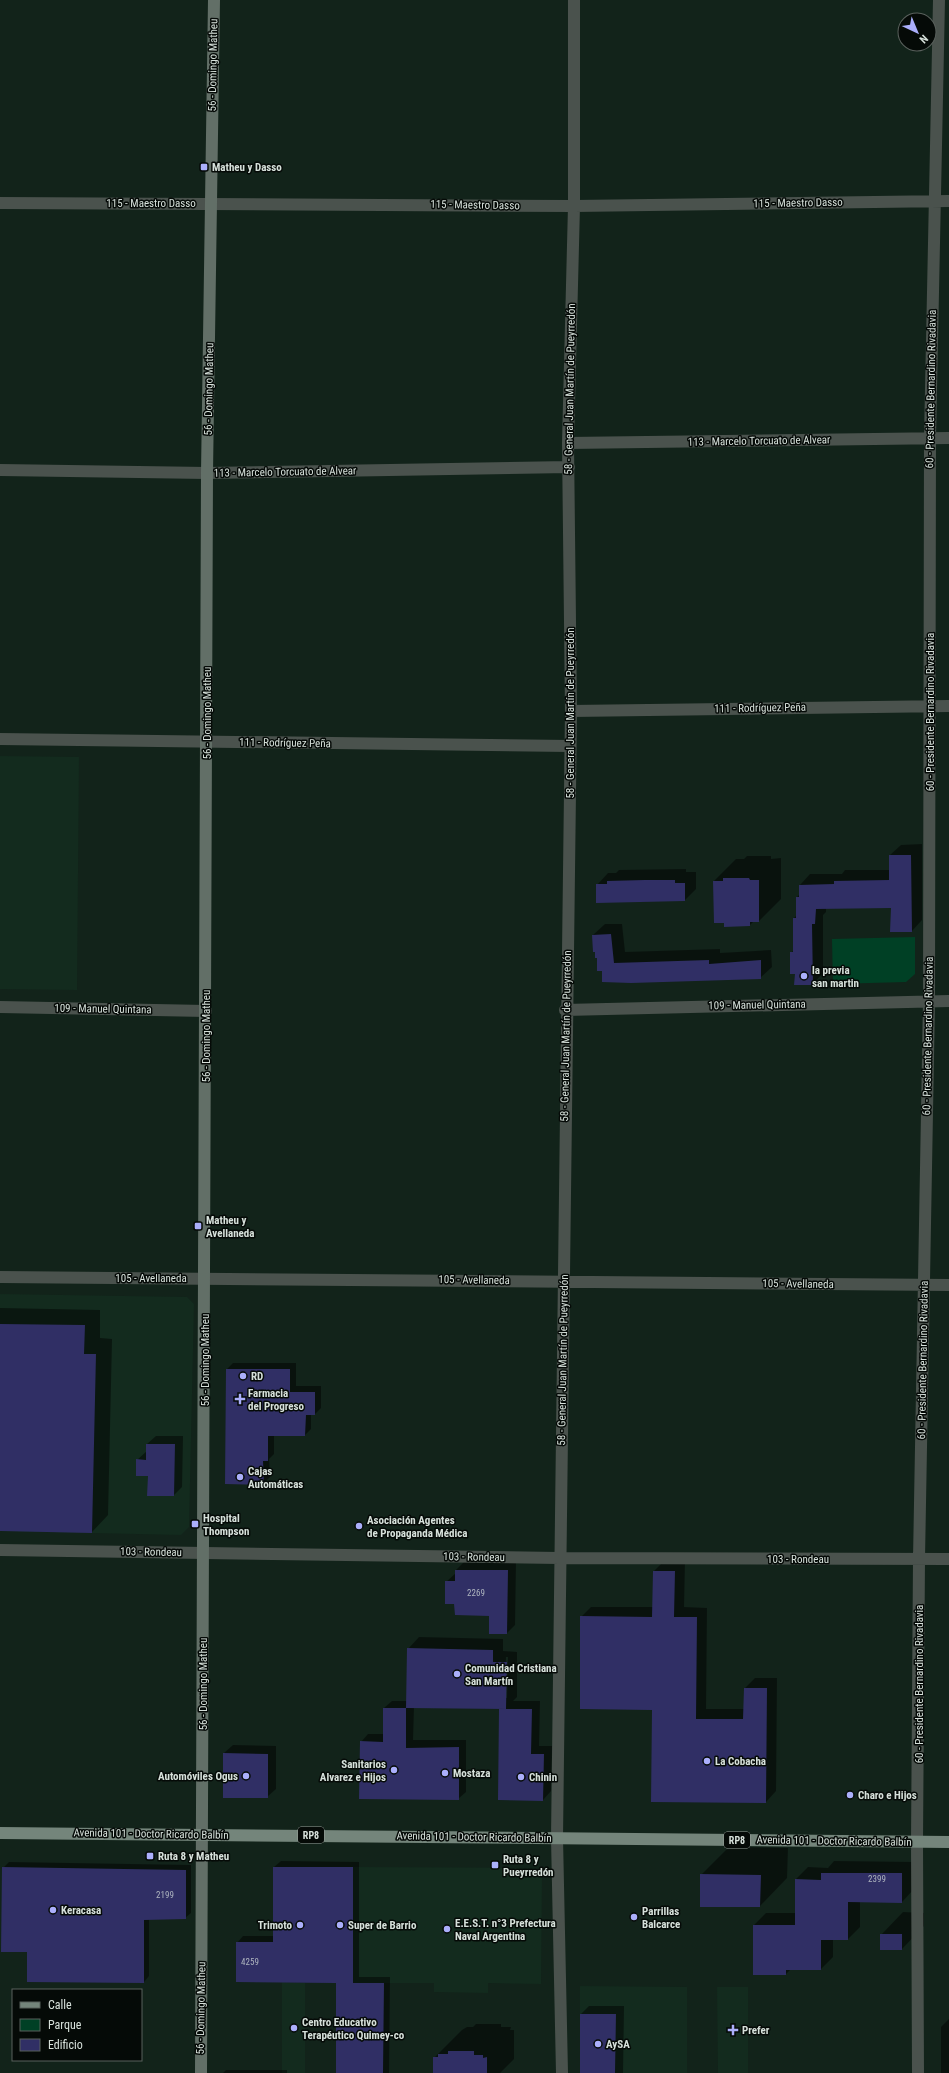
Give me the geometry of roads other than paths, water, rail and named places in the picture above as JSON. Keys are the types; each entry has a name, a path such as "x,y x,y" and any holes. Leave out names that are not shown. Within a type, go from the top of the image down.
{"main road":[{"name":"Avenida 101 - Doctor Ricardo Balbín","path":"0,1833 949,1842"}],"street":[{"name":"56 - Domingo Matheu","path":"201,2073 203,1834 202,1552 205,1277 208,473 214,0"},
{"name":"58 - General Juan Martín de Pueyrredón","path":"562,2073 557,1838 564,1281 565,1010 571,711 568,443 574,206 574,0"},
{"name":"60 - Presidente Bernardino Rivadavia","path":"918,2073 917,1842 919,1559 929,1001 930,438 934,201 940,0"},
{"name":"115 - Maestro Dasso","path":"0,203 574,206 949,201"},
{"name":"113 - Marcelo Torcuato de Alvear","path":"568,443 949,438"},
{"name":"113 - Marcelo Torcuato de Alvear","path":"0,470 208,473 569,467"},
{"name":"111 - Rodríguez Peña","path":"571,711 949,706"},
{"name":"111 - Rodríguez Peña","path":"0,739 570,746"},
{"name":"109 - Manuel Quintana","path":"565,1010 949,1001"},
{"name":"109 - Manuel Quintana","path":"0,1008 206,1011"},
{"name":"105 - Avellaneda","path":"0,1277 205,1277 949,1285"},
{"name":"103 - Rondeau","path":"0,1550 560,1558 949,1559"}],"place":[{"name":"Matheu y Dasso","path":"204,167"},
{"name":"la previa san martin","path":"804,976"},
{"name":"Matheu y Avellaneda","path":"198,1226"},
{"name":"RD","path":"243,1376"},
{"name":"Farmacia del Progreso","path":"240,1399"},
{"name":"Cajas Automáticas","path":"240,1477"},
{"name":"Hospital Thompson","path":"195,1524"},
{"name":"Asociación Agentes de Propaganda Médica","path":"359,1526"},
{"name":"Comunidad Cristiana San Martín","path":"457,1674"},
{"name":"La Cobacha","path":"707,1761"},
{"name":"Sanitarios Alvarez e Hijos","path":"394,1770"},
{"name":"Mostaza","path":"445,1773"},
{"name":"Automóviles Ogus","path":"246,1776"},
{"name":"Chinin","path":"521,1777"},
{"name":"Charo e Hijos","path":"850,1795"},
{"name":"Ruta 8 y Matheu","path":"150,1856"},
{"name":"Ruta 8 y Pueyrredón","path":"495,1865"},
{"name":"Keracasa","path":"53,1910"},
{"name":"Parrillas Balcarce","path":"634,1917"},
{"name":"Trimoto","path":"300,1925"},
{"name":"Super de Barrio","path":"340,1925"},
{"name":"E.E.S.T. n°3 Prefectura Naval Argentina","path":"447,1929"},
{"name":"Centro Educativo Terapéutico Quimey-co","path":"294,2028"},
{"name":"Prefer","path":"733,2030"},
{"name":"AySA","path":"598,2044"}]}
